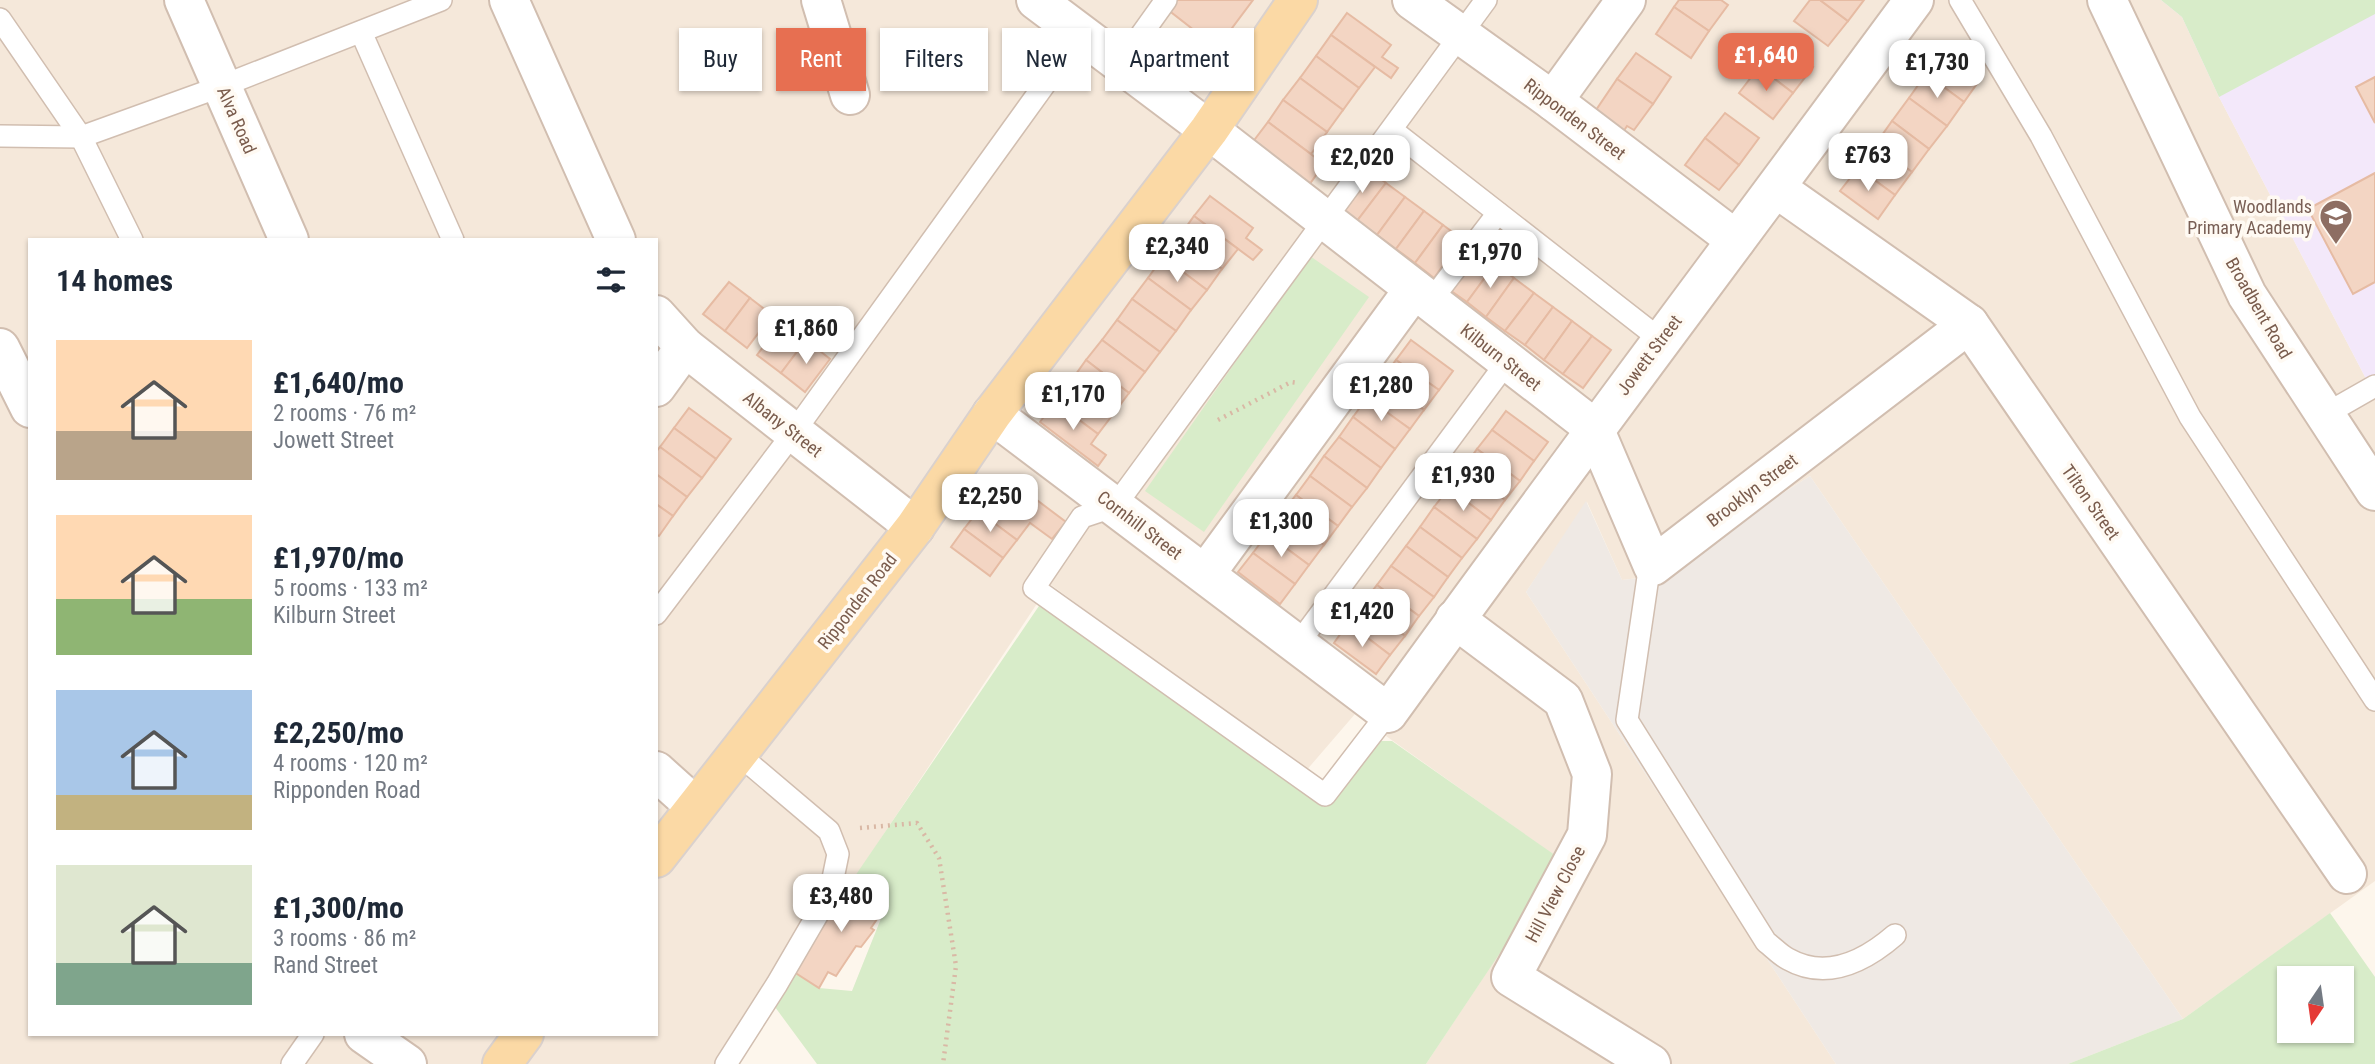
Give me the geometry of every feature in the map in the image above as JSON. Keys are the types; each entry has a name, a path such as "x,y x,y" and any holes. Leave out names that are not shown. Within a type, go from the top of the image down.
{"main road":[{"name":"Ripponden Road","path":"658,855 915,527 992,414 1209,130 1298,0"},
{"path":"502,1064 523,1036"}],"street":[{"name":"Alva Road","path":"184,0 288,238"},
{"path":"509,0 615,238"},
{"path":"821,0 850,95"},
{"name":"Kilburn Street","path":"1036,0 1073,28"},
{"name":"Ripponden Street","path":"1412,0 1553,101 1736,240"},
{"path":"1553,101 1626,0"},
{"name":"Jowett Street","path":"1388,713 1594,428 1914,0"},
{"name":"Broadbent Road","path":"2107,0 2247,295 2375,491"},
{"name":"Kilburn Street","path":"1158,91 1594,428"},
{"name":"Tilton Street","path":"1776,188 1969,324 2347,874"},
{"path":"1206,573 1343,386 1422,296"},
{"name":"Albany Street","path":"658,317 685,347 915,527"},
{"name":"Brooklyn Street","path":"1653,566 1969,324"},
{"path":"658,384 685,347"},
{"path":"0,348 28,404"},
{"path":"0,420 28,414"},
{"name":"Cornhill Street","path":"992,414 1388,713"},
{"path":"1594,428 1653,566"},
{"name":"Hill View Close","path":"1455,619 1563,700 1592,774 1587,835 1511,977 1651,1064"},
{"path":"658,773 695,806"},
{"path":"367,1036 407,1064"}],"lane":[{"path":"0,136 81,137 222,86 441,0"},
{"path":"1146,28 1166,0"},
{"path":"1388,713 1325,795 1034,589 1082,517 1115,506 1486,0"},
{"path":"1960,0 2041,136 2190,417 2375,700"},
{"path":"0,19 81,137 131,238"},
{"path":"361,32 452,238"},
{"path":"658,611 794,432 1040,91"},
{"path":"1392,130 1661,340"},
{"path":"1422,296 1498,213"},
{"path":"1298,644 1507,362"},
{"path":"2324,415 2375,386"},
{"path":"1653,566 1648,577 1627,720 1766,942 1787,959 1810,968 1838,969 1875,953 1895,935"},
{"path":"726,1064 778,984 830,893 838,853 829,831 737,753"},
{"path":"292,1064 312,1036"}],"path":[{"path":"1217,420 1291,382 1343,386"},
{"path":"829,831 917,823 939,858 956,966 943,1064"}],"shaded area":[{"path":"0,0 2161,0 2182,17 2219,97 2375,396 2375,881 2183,1019 1810,476 1648,577 1622,580 1587,502 1526,592 1836,1064 1426,1064 1561,860 1355,714 1305,772 1050,584 731,1064 0,1064"},
{"name":"Woodlands Primary Academy","path":"2161,0 2375,0 2375,396 2219,97 2182,17"},
{"path":"1810,476 2183,1019 2068,1064 1836,1064 1526,592 1586,501 1622,580 1648,577"}],"green space":[{"path":"2161,0 2375,0 2375,14 2219,97 2182,17"},
{"path":"1310,256 1369,297 1204,532 1145,491"},
{"path":"1043,600 1324,807 1374,741 1392,741 1562,860 1426,1064 817,1064 775,1007 794,972 819,988 852,991 886,906 853,879"},
{"path":"2330,913 2375,977 2375,1064 2068,1064 2183,1019"}],"building":[{"path":"1174,0 1253,0 1232,28 1191,28 1167,9"},
{"path":"1679,0 1721,0 1728,5 1709,31 1674,7"},
{"path":"1810,0 1820,0 1848,21 1828,46 1794,21"},
{"path":"1820,0 1864,0 1848,21"},
{"path":"1674,7 1709,31 1691,58 1656,34"},
{"path":"1347,13 1391,45 1382,57 1398,68 1391,78 1331,35"},
{"path":"1331,35 1375,67 1359,88 1316,56"},
{"path":"1779,41 1813,67 1793,93 1759,67"},
{"path":"1944,51 1981,78 1964,102 1926,74"},
{"path":"1636,53 1671,77 1653,104 1617,79"},
{"path":"1316,56 1359,88 1343,110 1300,78"},
{"path":"1759,67 1793,93 1773,119 1739,93"},
{"path":"1926,74 1964,102 1947,126 1909,98"},
{"path":"2375,77 2375,123 2356,87"},
{"path":"1300,78 1343,110 1327,132 1283,100"},
{"path":"1617,79 1653,104 1634,130 1627,126 1621,135 1592,116"},
{"path":"1909,98 1947,126 1929,149 1892,121"},
{"path":"1283,100 1327,132 1311,154 1268,122"},
{"path":"1725,113 1759,138 1739,165 1705,138"},
{"path":"1892,121 1929,149 1912,172 1875,145"},
{"path":"1268,122 1324,164 1309,185 1252,143"},
{"path":"1705,138 1739,165 1719,190 1685,165"},
{"path":"1875,145 1912,172 1895,195 1858,168"},
{"path":"1858,168 1895,195 1878,219 1840,191"},
{"path":"1367,169 1386,183 1357,221 1338,207"},
{"path":"2375,173 2375,282 2353,294 2308,209"},
{"path":"1386,183 1405,197 1377,235 1357,221"},
{"path":"1210,196 1253,228 1246,238 1262,250 1253,260 1194,216"},
{"path":"1405,197 1424,211 1396,249 1377,235"},
{"path":"1424,211 1443,225 1415,263 1396,249"},
{"path":"1194,216 1238,249 1222,269 1179,237"},
{"path":"1443,225 1462,239 1434,278 1415,263"},
{"path":"1179,237 1222,269 1207,290 1163,257"},
{"path":"1476,250 1495,264 1467,302 1447,288"},
{"path":"1163,257 1207,290 1191,310 1148,278"},
{"path":"1495,264 1514,278 1486,317 1467,302"},
{"path":"1148,278 1191,310 1176,331 1132,299"},
{"path":"1514,278 1534,293 1505,331 1486,317"},
{"path":"729,282 750,298 725,331 703,314"},
{"path":"1534,293 1553,307 1525,345 1505,331"},
{"path":"750,298 772,315 747,348 725,331"},
{"path":"1132,299 1176,331 1160,352 1117,320"},
{"path":"1553,307 1572,321 1544,360 1525,345"},
{"path":"1117,320 1160,352 1145,372 1102,340"},
{"path":"1572,321 1592,336 1563,374 1544,360"},
{"path":"782,322 806,340 781,373 757,355"},
{"path":"1592,336 1611,350 1583,388 1563,374"},
{"path":"806,340 830,359 805,392 781,373"},
{"path":"1102,340 1145,372 1129,393 1086,360"},
{"path":"1411,340 1453,371 1439,390 1396,360"},
{"path":"1086,360 1129,393 1114,413 1071,381"},
{"path":"1396,360 1439,390 1424,410 1382,379"},
{"path":"1382,379 1424,410 1410,429 1367,398"},
{"path":"1071,381 1114,413 1098,434 1055,402"},
{"path":"1367,398 1410,429 1395,449 1353,417"},
{"path":"1055,402 1098,434 1091,444 1106,455 1098,466 1040,422"},
{"path":"689,408 731,439 716,459 674,428"},
{"path":"1506,411 1548,442 1534,461 1492,430"},
{"path":"1353,417 1395,449 1381,468 1339,437"},
{"path":"674,428 716,459 702,478 660,447"},
{"path":"1492,430 1534,461 1520,481 1477,449"},
{"path":"1339,437 1381,468 1367,488 1324,456"},
{"path":"660,447 702,478 687,497 658,475"},
{"path":"1477,449 1520,481 1505,500 1463,469"},
{"path":"1324,456 1367,488 1352,507 1310,476"},
{"path":"1463,469 1505,500 1491,520 1449,488"},
{"path":"658,475 687,497 673,516 658,505"},
{"path":"1005,476 1066,522 1052,539 1030,523 1017,540 978,511"},
{"path":"1310,476 1352,507 1338,526 1296,495"},
{"path":"1449,488 1491,520 1477,539 1434,507"},
{"path":"1296,495 1338,526 1324,545 1281,514"},
{"path":"658,505 673,516 658,535"},
{"path":"1434,507 1477,539 1462,558 1420,527"},
{"path":"978,511 1017,540 1003,558 964,529"},
{"path":"1281,514 1324,545 1309,565 1267,534"},
{"path":"1420,527 1462,558 1448,577 1406,546"},
{"path":"964,529 1003,558 990,576 951,547"},
{"path":"1267,534 1309,565 1295,584 1253,553"},
{"path":"1406,546 1448,577 1434,597 1391,566"},
{"path":"1253,553 1295,584 1280,604 1238,572"},
{"path":"1391,566 1434,597 1419,616 1377,585"},
{"path":"1377,585 1419,616 1405,636 1362,604"},
{"path":"1362,604 1405,636 1390,655 1348,623"},
{"path":"1348,623 1390,655 1376,674 1334,643"},
{"path":"853,879 886,906 871,928 874,930 861,947 856,946 836,976 828,972 819,988 794,972"}],"place":[{"name":"Woodlands Primary Academy","path":"2336,246"}]}
